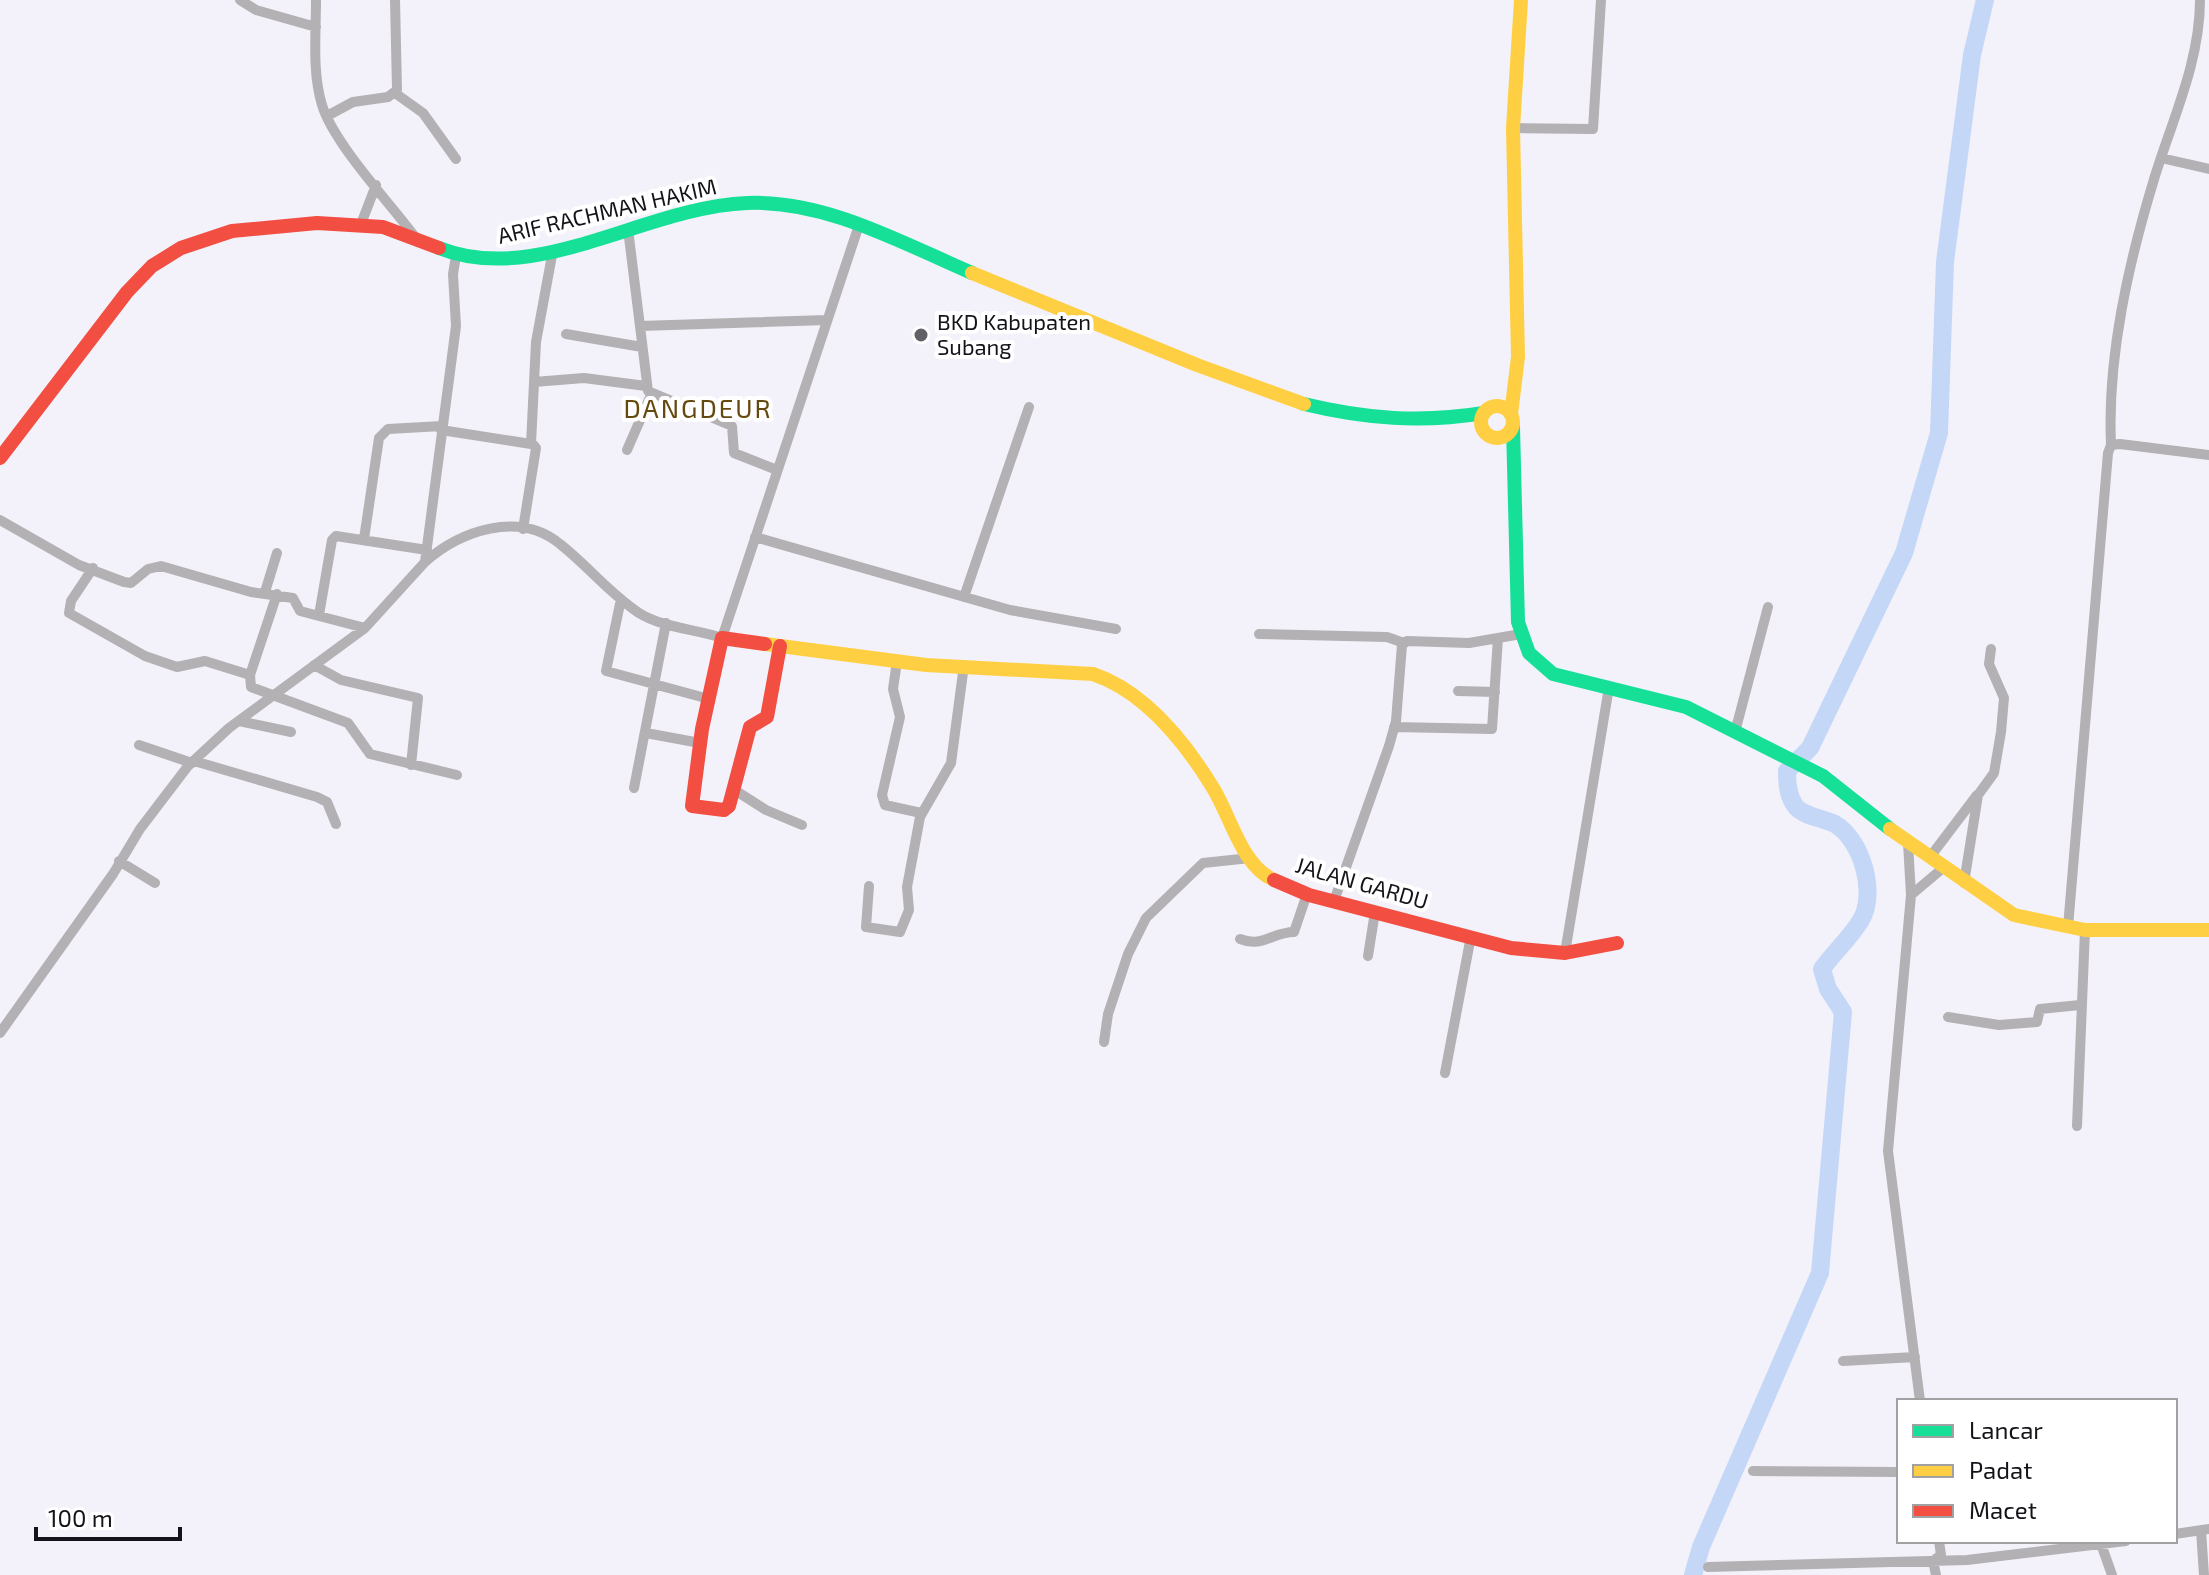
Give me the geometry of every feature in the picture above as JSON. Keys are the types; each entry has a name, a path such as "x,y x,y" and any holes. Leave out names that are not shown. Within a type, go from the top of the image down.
{"main road":[{"path":"1521,0 1513,128 1516,379 1512,420 1521,634 1529,653 1553,674 1686,707 1780,758 1823,776 1908,843 2014,915 2085,930 2209,930"},
{"name":"ARIF RACHMAN HAKIM","path":"0,458 143,272 164,257 237,231 319,221 361,224 388,228 456,256 482,261 514,260 628,229 759,202 795,206 859,225 1272,396 1341,415 1381,420 1454,419 1488,410"},
{"path":"1482,430 1488,410 1516,379"},
{"path":"1488,410 1503,407 1512,420"},
{"path":"1454,419 1482,430 1490,437 1502,438"},
{"path":"1502,438 1512,420"},
{"path":"1502,438 1514,459"},
{"path":"724,632 690,804 726,809 750,727 767,717 780,646"},
{"name":"JALAN GARDU","path":"724,632 780,646 897,661 1100,675 1156,712 1171,730 1213,788 1250,858 1268,877 1307,894 1511,948 1565,953 1617,943"}],"street":[{"path":"240,0 256,10 316,27"},
{"path":"316,0 317,76 327,116 416,239"},
{"path":"395,0 398,82 395,93"},
{"path":"1513,128 1593,129 1601,0"},
{"path":"2068,927 2111,445 2109,404 2114,361 2144,212 2189,76 2200,0"},
{"path":"327,116 353,102 395,93 423,113 456,159"},
{"path":"2161,158 2209,169"},
{"path":"361,224 376,185"},
{"path":"0,1033 119,861 193,762 239,721 365,628 428,556 446,543 485,529 523,529 559,542 643,615 666,623 724,632 859,225"},
{"path":"627,450 648,390 628,229"},
{"path":"523,529 536,448 531,442 536,336 553,250"},
{"path":"428,556 441,428 456,326 453,274 456,256"},
{"path":"640,326 827,320"},
{"path":"566,334 642,347"},
{"path":"534,382 584,378 648,390 732,426 734,453 777,470"},
{"path":"964,597 1029,407"},
{"path":"364,539 379,438 388,429 441,428 526,446 531,442"},
{"path":"2111,445 2209,455"},
{"path":"0,520 79,565 129,583 148,569 161,566 251,592 293,598 300,611 365,628"},
{"path":"319,615 332,540 339,535 428,556"},
{"path":"755,537 1020,612 1116,629"},
{"path":"265,592 277,553"},
{"path":"93,568 71,601 69,613 145,656 177,667 205,661 250,675"},
{"path":"277,594 250,675 251,687 348,723 370,754 457,775"},
{"path":"621,599 605,668 709,699"},
{"path":"1735,732 1768,607"},
{"path":"634,788 657,684 666,623"},
{"path":"1259,634 1387,637 1404,643 1469,643 1521,634"},
{"path":"1394,727 1455,726 1490,731 1493,727 1498,638"},
{"path":"1334,901 1394,727 1404,643"},
{"path":"1930,857 1994,773 2004,702 1989,664 1991,649"},
{"path":"897,661 893,689 900,717 882,795 885,805 921,813"},
{"path":"314,665 341,680 418,698 411,765"},
{"path":"869,886 866,927 900,932 909,910 907,887 921,813 951,763 964,665"},
{"path":"1565,953 1609,687"},
{"path":"1458,691 1495,692"},
{"path":"239,721 291,732"},
{"path":"646,733 700,743"},
{"path":"139,745 322,799 336,824"},
{"path":"733,789 766,810 802,825"},
{"path":"1964,883 1978,795"},
{"path":"1908,843 1911,895 1887,1138 1920,1399"},
{"path":"1104,1042 1108,1014 1125,964 1146,918 1203,863 1250,858"},
{"path":"119,861 155,883"},
{"path":"1911,895 1943,868"},
{"path":"1240,939 1266,942 1282,932 1294,932 1307,894"},
{"path":"1368,956 1375,912"},
{"path":"2077,1126 2085,930"},
{"path":"1445,1073 1471,936"},
{"path":"1948,1017 1989,1024 2022,1024 2037,1022 2040,1009 2080,1005"},
{"path":"1843,1361 1915,1357"},
{"path":"1753,1471 1897,1472"},
{"path":"2177,1534 2205,1530 2204,1575"},
{"path":"1933,1561 1941,1555 1939,1543"},
{"path":"1708,1567 1841,1566 1933,1561 2109,1543"},
{"path":"2101,1544 2112,1575"},
{"path":"1933,1561 1936,1575"}],"waterway":[{"path":"1693,1575 1701,1547 1820,1273 1843,1012 1828,989 1822,969 1861,920 1866,909 1867,882 1859,854 1845,832 1835,824 1796,807 1788,790 1787,771 1810,748 1904,553 1939,433 1945,262 1972,55 1985,0"}],"traffic: fast":[{"path":"439,248 476,257 514,258 591,242 708,208 747,203 776,204 805,208 862,225 972,273"},
{"path":"1304,404 1394,418 1438,418 1484,413"},
{"path":"1513,427 1518,622 1529,653 1553,674 1686,707 1823,776 1890,829"}],"traffic: slow":[{"path":"1511,414 1518,357 1513,128 1521,0"},
{"path":"972,273 1197,365 1304,404"},
{"path":"1497,406 1509,410 1513,422 1509,434 1497,438 1485,434 1481,422 1485,410 1497,406"},
{"path":"765,644 926,665 1093,674 1112,682 1147,706 1177,736 1213,788 1245,852 1263,873 1274,880"},
{"path":"1890,829 2014,915 2085,930 2209,930"}],"traffic: jam":[{"path":"0,458 127,292 152,266 181,248 232,231 317,223 383,227 439,248"},
{"path":"765,644 722,638 702,729 692,806 724,810 729,806 750,727 767,717 780,646"},
{"path":"1274,880 1309,895 1511,948 1565,953 1617,943"}],"place":[{"name":"BKD Kabupaten Subang","path":"921,335"}],"district":[{"name":"DANGDEUR","path":"698,409"}]}
